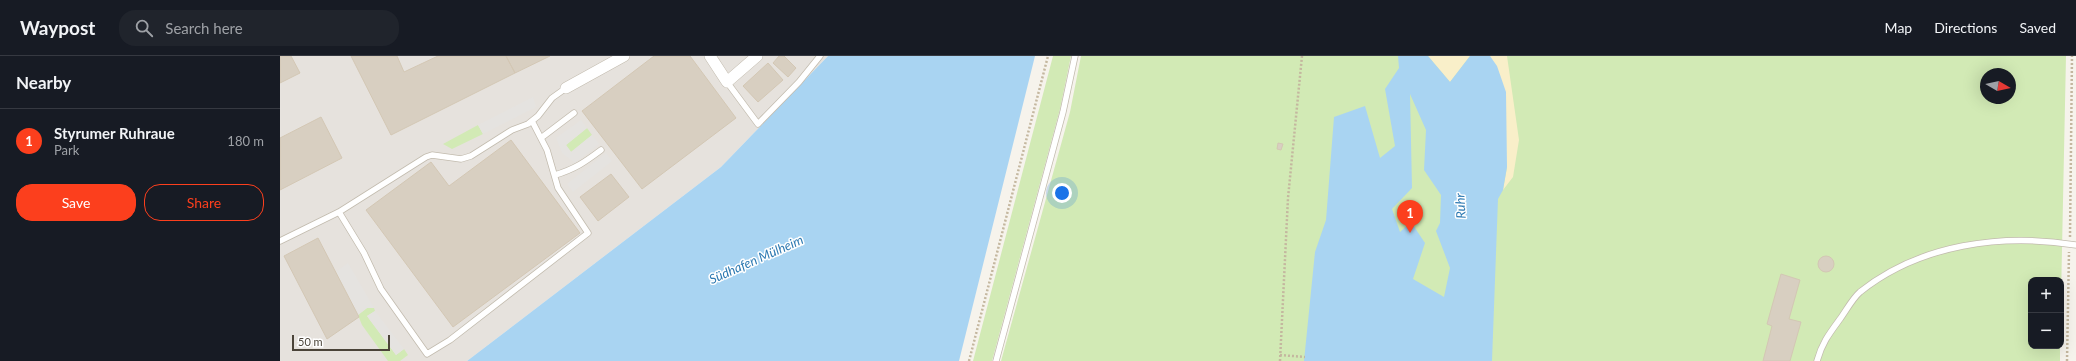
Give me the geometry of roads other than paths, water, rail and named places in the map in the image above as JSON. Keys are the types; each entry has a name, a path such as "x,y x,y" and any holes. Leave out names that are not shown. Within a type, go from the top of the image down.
{"street":[{"path":"566,88 624,56"},
{"path":"710,56 727,82 757,56"}],"lane":[{"path":"727,82 758,124 799,82 820,56"},
{"path":"996,361 1063,112 1075,56"},
{"path":"280,242 340,212 426,157 432,155 461,159 471,156 512,130 532,121 538,116 552,98 566,88"},
{"path":"541,138 574,113"},
{"path":"340,212 364,253 381,289 427,354 450,340 588,233 558,188 555,175 541,138 532,121"},
{"path":"555,175 571,171 601,150"},
{"path":"1817,361 1823,342 1859,293 1895,269 1942,250 1996,240 2076,245"}],"water":[{"name":"Südhafen Mülheim","path":"828,56 1035,56 959,361 467,361 721,167"},
{"name":"Ruhr","path":"1398,56 1428,56 1450,82 1470,56 1490,56 1497,66 1506,92 1507,167 1503,190 1498,199 1492,361 1304,361 1315,252 1326,220 1334,117 1365,106 1380,158 1395,146 1385,89 1399,68","holes":["1410,94 1426,130 1424,170 1441,195 1440,223 1436,231 1450,268 1444,297 1413,279 1425,243 1411,222 1400,232 1392,209 1412,188"]}],"place":[{"name":"Styrumer Ruhraue","path":"1410,233"}]}
